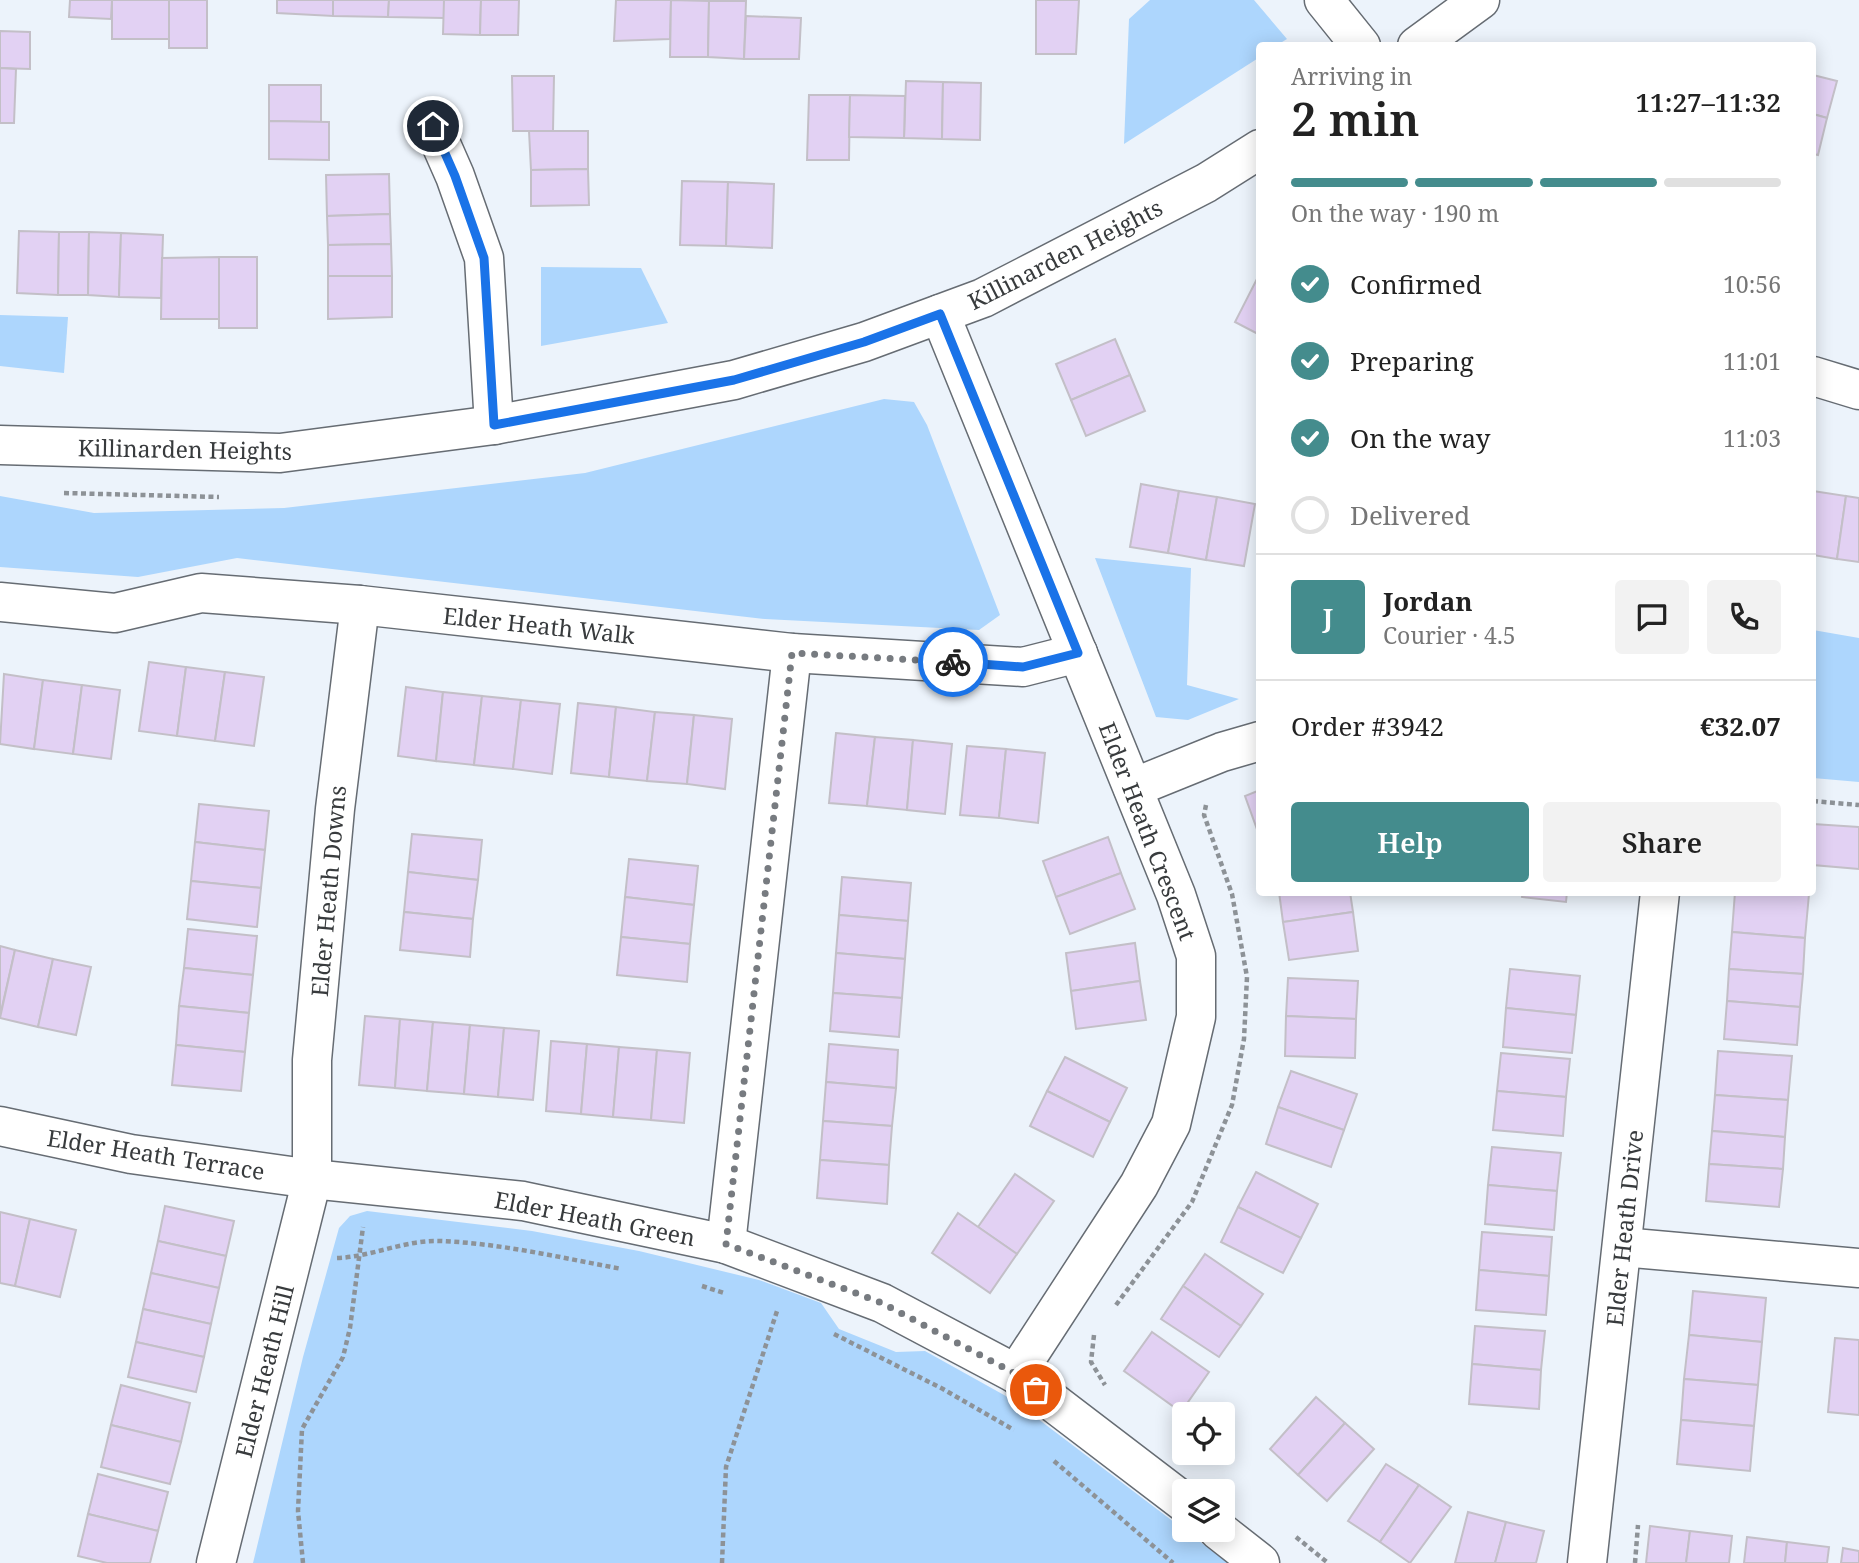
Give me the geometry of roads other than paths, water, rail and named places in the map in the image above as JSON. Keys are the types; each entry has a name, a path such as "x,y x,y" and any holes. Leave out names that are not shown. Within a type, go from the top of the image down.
{"street":[{"path":"1324,0 1357,42"},
{"path":"1423,42 1480,0"},
{"path":"433,126 455,176 484,258 494,425"},
{"name":"Killinarden Heights","path":"0,445 280,453 494,425 734,380 864,342 983,298 1206,183 1256,152"},
{"name":"Elder Heath Crescent","path":"940,314 1176,895 1196,956 1196,1017 1171,1124 1139,1185 1016,1374"},
{"path":"1816,377 1859,390"},
{"name":"Elder Heath Walk","path":"0,602 115,613 201,593 360,606 792,653 1023,667 1078,653"},
{"name":"Elder Heath Downs","path":"312,1179 312,1059 335,809 360,606"},
{"path":"726,1244 792,653"},
{"path":"1133,788 1222,752 1256,742"},
{"name":"Elder Heath Drive","path":"1587,1563 1660,896"},
{"name":"Elder Heath Terrace","path":"0,1126 131,1154 312,1179"},
{"name":"Elder Heath Green","path":"312,1179 523,1200 726,1244 882,1303 1016,1374 1172,1493"},
{"name":"Elder Heath Hill","path":"216,1563 312,1179"},
{"path":"1622,1247 1859,1268"},
{"path":"1233,1542 1260,1563"}]}
